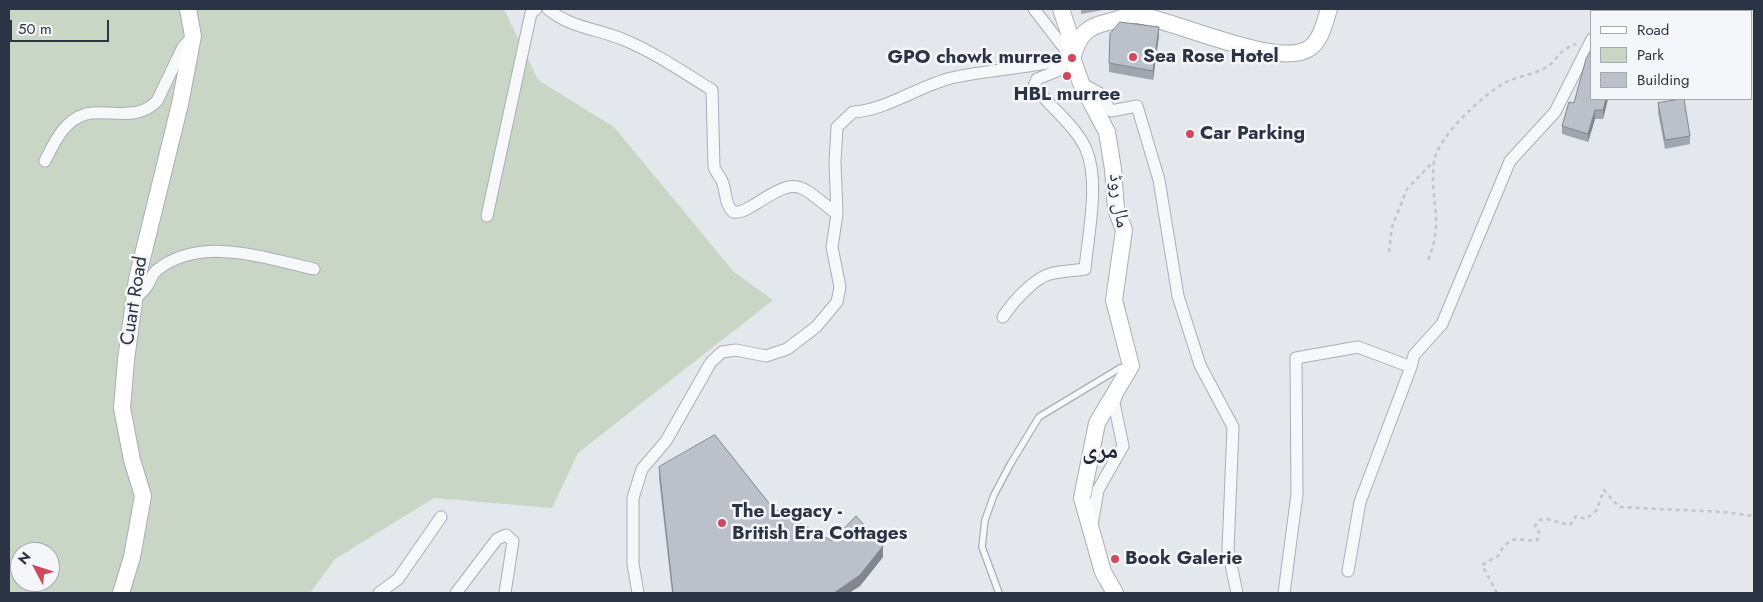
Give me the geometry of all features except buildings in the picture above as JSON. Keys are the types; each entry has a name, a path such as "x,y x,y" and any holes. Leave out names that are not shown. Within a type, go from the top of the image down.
{"main road":[{"name":"Cuart Road","path":"121,593 132,557 143,496 132,460 122,408 134,300 137,279 180,104 193,36 188,9"},
{"name":"مال روڈ","path":"1061,9 1069,33 1072,58 1081,83 1107,132 1114,169 1116,209 1124,230 1114,300 1127,371"},
{"path":"1072,58 1081,35 1099,24 1134,12 1252,48 1283,54 1309,49 1320,35 1329,9"},
{"path":"1115,593 1103,572 1082,498 1097,423 1127,371"}],"street":[{"path":"487,216 531,13 536,9"},
{"path":"548,9 582,28 621,39 667,62 712,90 714,167 716,175 722,180 727,206 733,212 741,213 780,188 790,185 799,186 837,214"},
{"path":"1034,9 1072,58"},
{"path":"45,161 56,139 74,120 86,114 126,114 150,108 157,101 183,47 193,36"},
{"path":"1348,571 1360,502 1414,355 1442,324 1510,161 1554,112 1590,41"},
{"path":"638,593 633,564 633,498 642,469 666,441 711,362 722,352 736,350 766,356 787,348 816,327 837,302 840,287 832,247 837,214 835,162 837,127 853,112 868,111 907,93 950,78 1050,64 1072,58"},
{"path":"1003,317 1017,299 1039,279 1051,274 1085,269 1092,191 1091,164 1085,148 1075,134 1034,86 1037,79 1057,71 1072,58"},
{"path":"1081,83 1099,93 1111,111 1137,106 1146,132 1160,180 1178,296 1200,365 1233,428 1228,550 1237,593"},
{"path":"134,300 147,287 156,271 176,258 197,251 224,252 314,269"},
{"path":"1284,593 1298,494 1296,358 1358,347 1411,367"},
{"path":"1091,534 1098,490 1123,446 1114,403 1127,371"},
{"path":"379,593 398,579 441,517"},
{"path":"456,593 497,539 506,535 514,541 506,593"}],"lane":[{"path":"999,593 982,547 985,520 994,495 1011,463 1039,417 1120,368 1127,371"}],"path":[{"path":"1389,252 1392,227 1407,189 1434,161 1441,143 1455,126 1504,83 1548,66 1562,49 1590,39"},
{"path":"1428,260 1435,244 1438,222 1434,161"},
{"path":"1497,593 1482,565 1498,556 1503,547 1516,539 1536,541 1540,538 1540,533 1535,526 1539,520 1547,519 1570,525 1576,516 1586,518 1596,511 1604,490 1619,507 1705,511 1754,516"}],"green space":[{"path":"9,9 504,9 538,80 614,127 734,272 773,300 578,453 552,508 434,498 335,559 310,593 9,593"}],"place":[{"name":"Sea Rose Hotel","path":"1133,57"},
{"name":"GPO chowk murree","path":"1072,58"},
{"name":"HBL murree","path":"1067,76"},
{"name":"Car Parking","path":"1190,134"},
{"name":"The Legacy - British Era Cottages","path":"722,523"},
{"name":"Book Galerie","path":"1115,559"}],"district":[{"name":"مری","path":"1100,452"}]}
